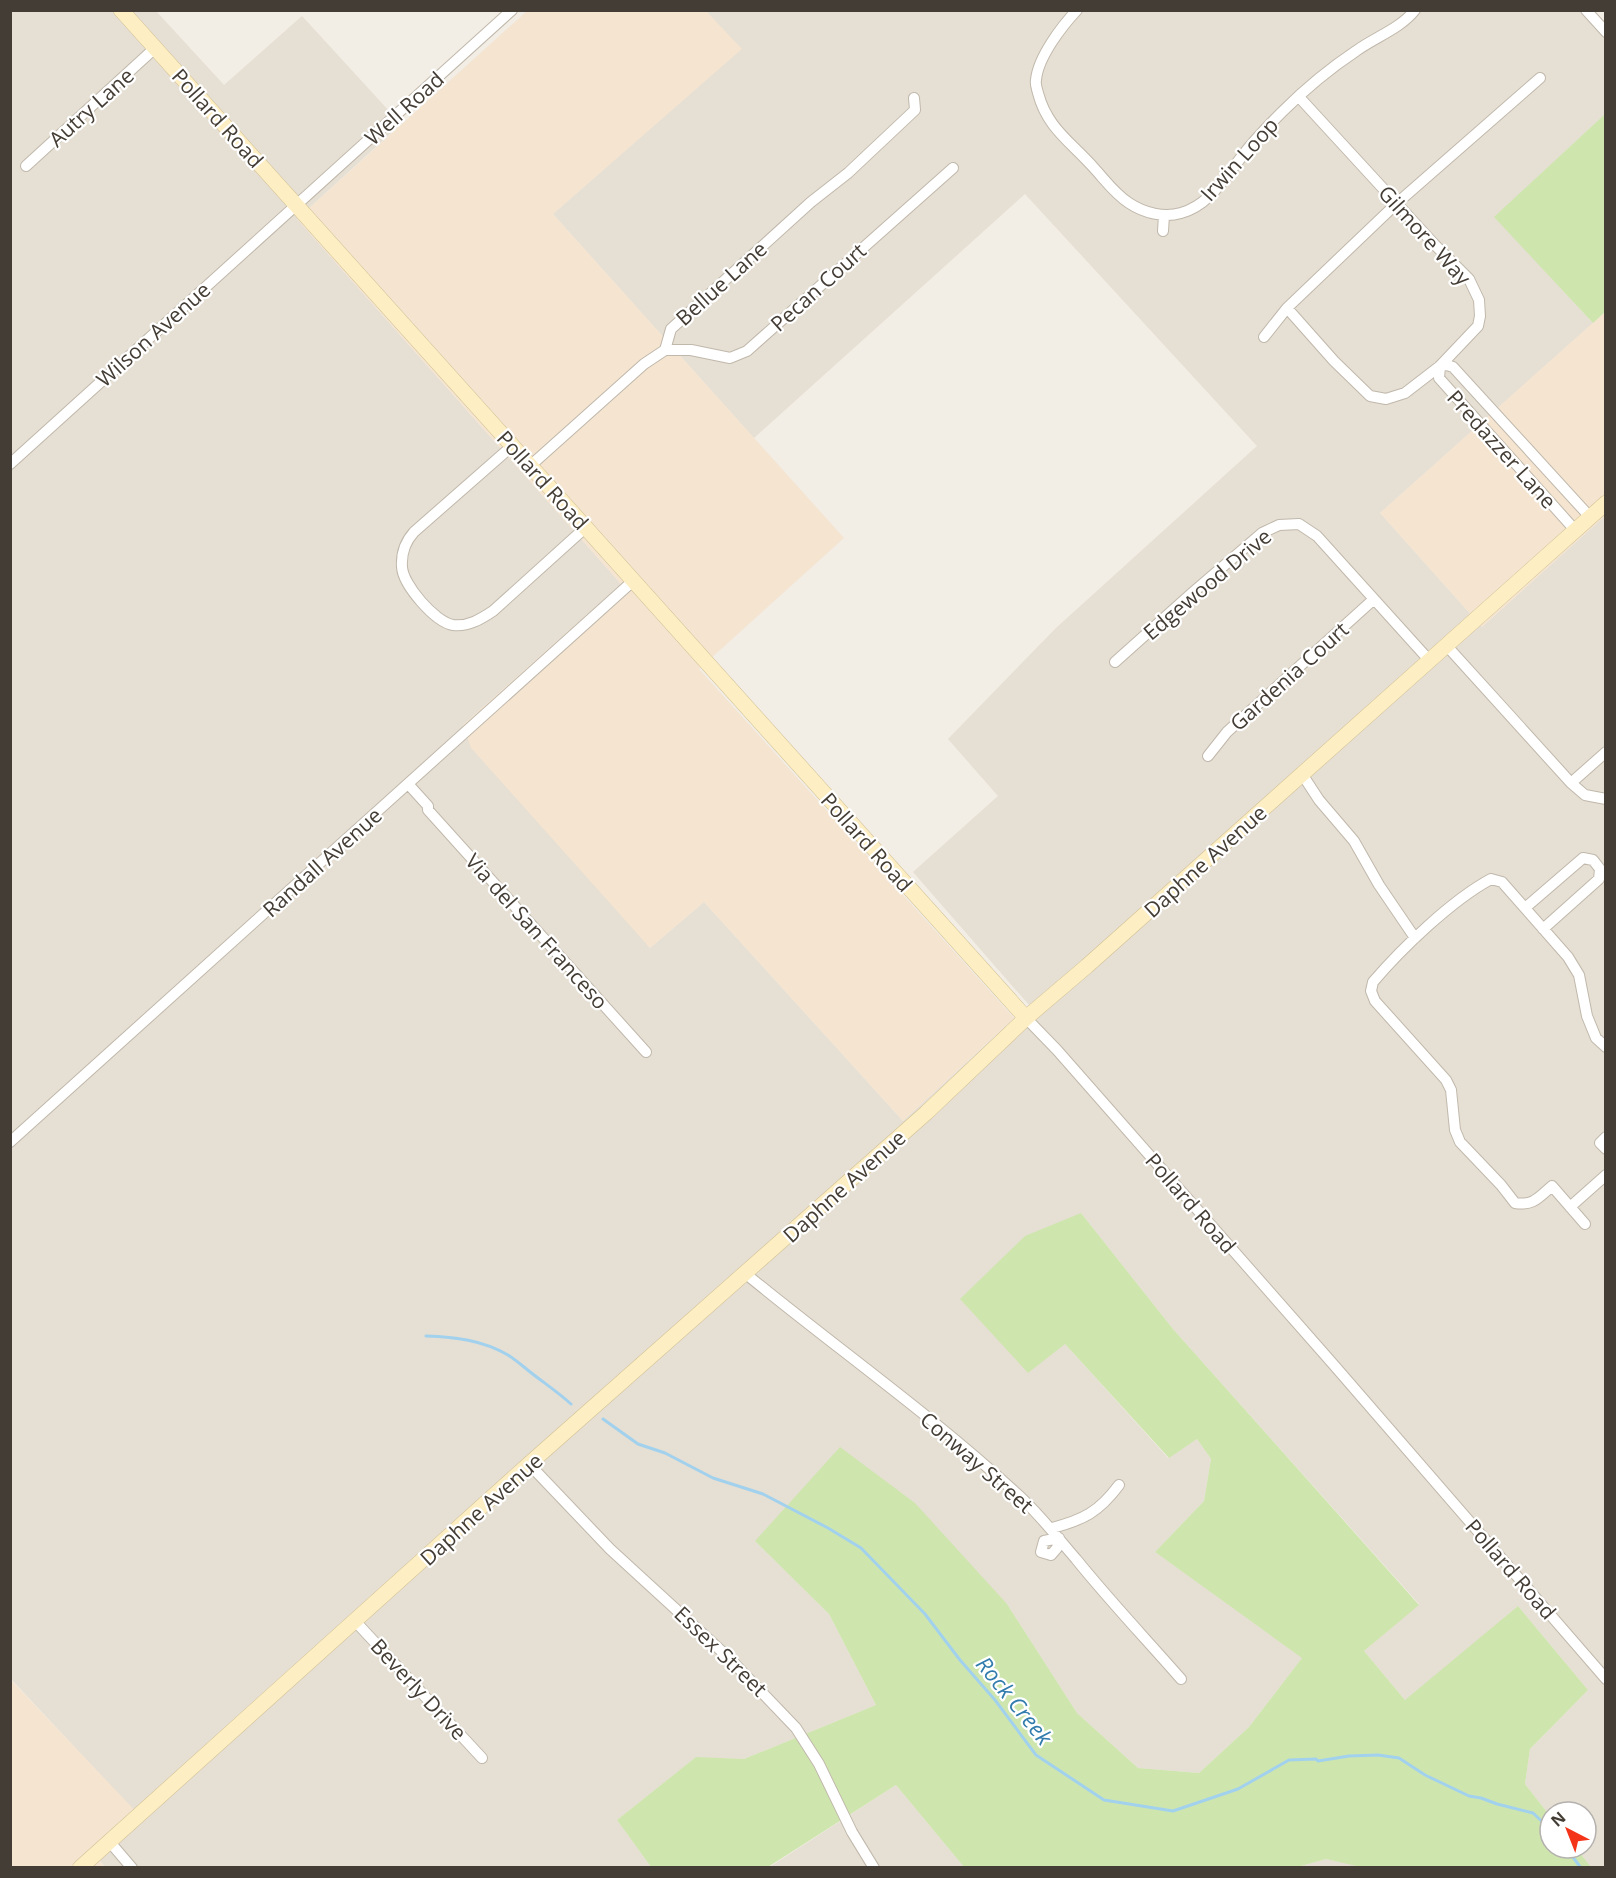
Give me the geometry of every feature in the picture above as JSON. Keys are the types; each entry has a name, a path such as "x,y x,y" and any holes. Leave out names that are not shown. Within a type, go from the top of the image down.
{"street":[{"name":"Pollard Road","path":"121,10 1057,1050 1341,1372 1605,1679"},
{"name":"Well Road","path":"296,206 512,10"},
{"path":"1077,10 1053,38 1038,72 1035,81 1041,103 1052,125 1117,194 1130,204 1145,211 1164,215 1163,231"},
{"name":"Irwin Loop","path":"1164,215 1182,213 1200,204 1215,192 1244,154 1283,111 1356,51 1409,19 1415,10"},
{"path":"1586,10 1605,32"},
{"name":"Autry Lane","path":"26,166 155,48"},
{"path":"1263,337 1287,308 1396,204 1540,78"},
{"name":"Gilmore Way","path":"1287,308 1370,396 1386,399 1405,393 1440,366 1478,326 1480,316 1479,300 1469,279 1396,204 1299,97"},
{"name":"Bellue Lane","path":"530,466 644,364 665,350 671,329 811,202 848,173 915,110 914,98"},
{"name":"Pecan Court","path":"665,350 691,350 730,358 747,351 953,168"},
{"name":"Wilson Avenue","path":"10,464 296,206"},
{"name":"Predazzer Lane","path":"1575,530 1439,378 1440,366 1453,367 1590,517"},
{"path":"512,446 408,539 404,548 402,569 411,588 424,605 440,620 454,625 478,621 585,528"},
{"path":"1516,464 1530,452"},
{"name":"Daphne Avenue","path":"80,1868 926,1113 1026,1018 1605,502"},
{"name":"Edgewood Drive","path":"1115,662 1262,533 1279,525 1299,524 1317,536 1429,660"},
{"name":"Randall Avenue","path":"10,1142 633,581"},
{"name":"Gardenia Court","path":"1208,756 1227,732 1374,599"},
{"path":"1446,645 1571,783 1585,795 1605,799"},
{"path":"1571,783 1605,752"},
{"path":"1302,774 1319,800 1353,841 1415,938"},
{"name":"Via del San Franceso","path":"406,787 422,809 428,810 646,1052"},
{"path":"1525,908 1583,858 1593,860 1600,869 1599,879 1543,929"},
{"path":"1586,1224 1551,1186 1534,1202 1515,1203 1460,1142 1455,1130 1451,1090 1446,1080 1375,1001 1371,991 1373,982 1415,938 1476,888 1491,879 1502,882 1568,957 1580,975 1587,1016 1596,1038 1605,1047"},
{"path":"1605,1137 1600,1143 1605,1149"},
{"path":"1570,1207 1605,1175"},
{"name":"Conway Street","path":"746,1274 1015,1491 1052,1528 1181,1679"},
{"name":"Essex Street","path":"530,1464 610,1549 729,1658 796,1728 814,1754 852,1832 874,1868"},
{"path":"1052,1528 1077,1521 1093,1512 1107,1501 1119,1485"},
{"name":"Beverly Drive","path":"355,1621 482,1758"},
{"path":"109,1841 132,1868"}],"shaded area":[{"path":"11,11 156,11 224,85 302,16 401,124 297,219 621,584 464,724 650,948 704,902 903,1121 1029,1005 913,872 998,796 948,739 1056,628 1257,446 1025,194 754,438 553,214 741,49 706,11 1582,11 1605,37 1605,114 1495,217 1593,323 1380,513 1482,627 1605,516 1605,1867 1591,1867 1585,1860 1598,1860 1598,1800 1538,1801 1525,1784 1530,1749 1588,1690 1518,1606 1406,1701 1364,1651 1419,1604 1173,1329 1081,1213 1065,1344 1168,1458 1197,1439 1211,1459 1204,1501 1155,1552 1303,1657 1249,1727 1199,1773 1138,1768 1077,1713 1007,1604 755,1541 829,1614 876,1705 744,1759 695,1758 617,1820 651,1867 105,1867 99,1860 143,1820 11,1679"},
{"path":"527,11 706,11 742,49 553,214 844,538 699,669 1014,1018 903,1121 704,902 650,948 471,748 463,725 621,584 297,219"},
{"path":"1605,312 1605,516 1482,627 1380,513"},
{"path":"10,1679 144,1820 99,1861 105,1867 11,1867"},
{"path":"896,1785 964,1867 768,1868"},
{"path":"1326,1859 1365,1867 1294,1868"}],"green space":[{"path":"1605,114 1605,312 1593,323 1494,217"},
{"path":"1081,1213 1173,1329 1419,1605 1364,1651 1405,1700 1518,1606 1588,1690 1530,1749 1525,1784 1538,1801 1538,1860 1585,1860 1591,1867 1365,1868 1326,1859 1294,1868 964,1867 896,1785 768,1867 651,1867 617,1820 696,1757 744,1759 876,1705 829,1614 755,1541 840,1447 915,1503 1007,1604 1077,1713 1138,1768 1199,1773 1249,1727 1302,1658 1155,1552 1204,1501 1211,1459 1197,1439 1169,1458 1065,1344 1028,1373 960,1299 1025,1236"}],"waterway":[{"name":"Rock Creek","path":"426,1336 468,1340 498,1350 508,1355 571,1404"},
{"name":"Rock Creek","path":"603,1419 638,1444 665,1453 713,1478 763,1494 861,1548 925,1614 960,1660 995,1700 1036,1755 1104,1800 1173,1811 1238,1789 1289,1760 1316,1759 1318,1761 1349,1756 1378,1755 1399,1758 1425,1775 1469,1796 1533,1813 1538,1818"},
{"name":"Rock Creek","path":"1575,1860 1581,1868"}]}
